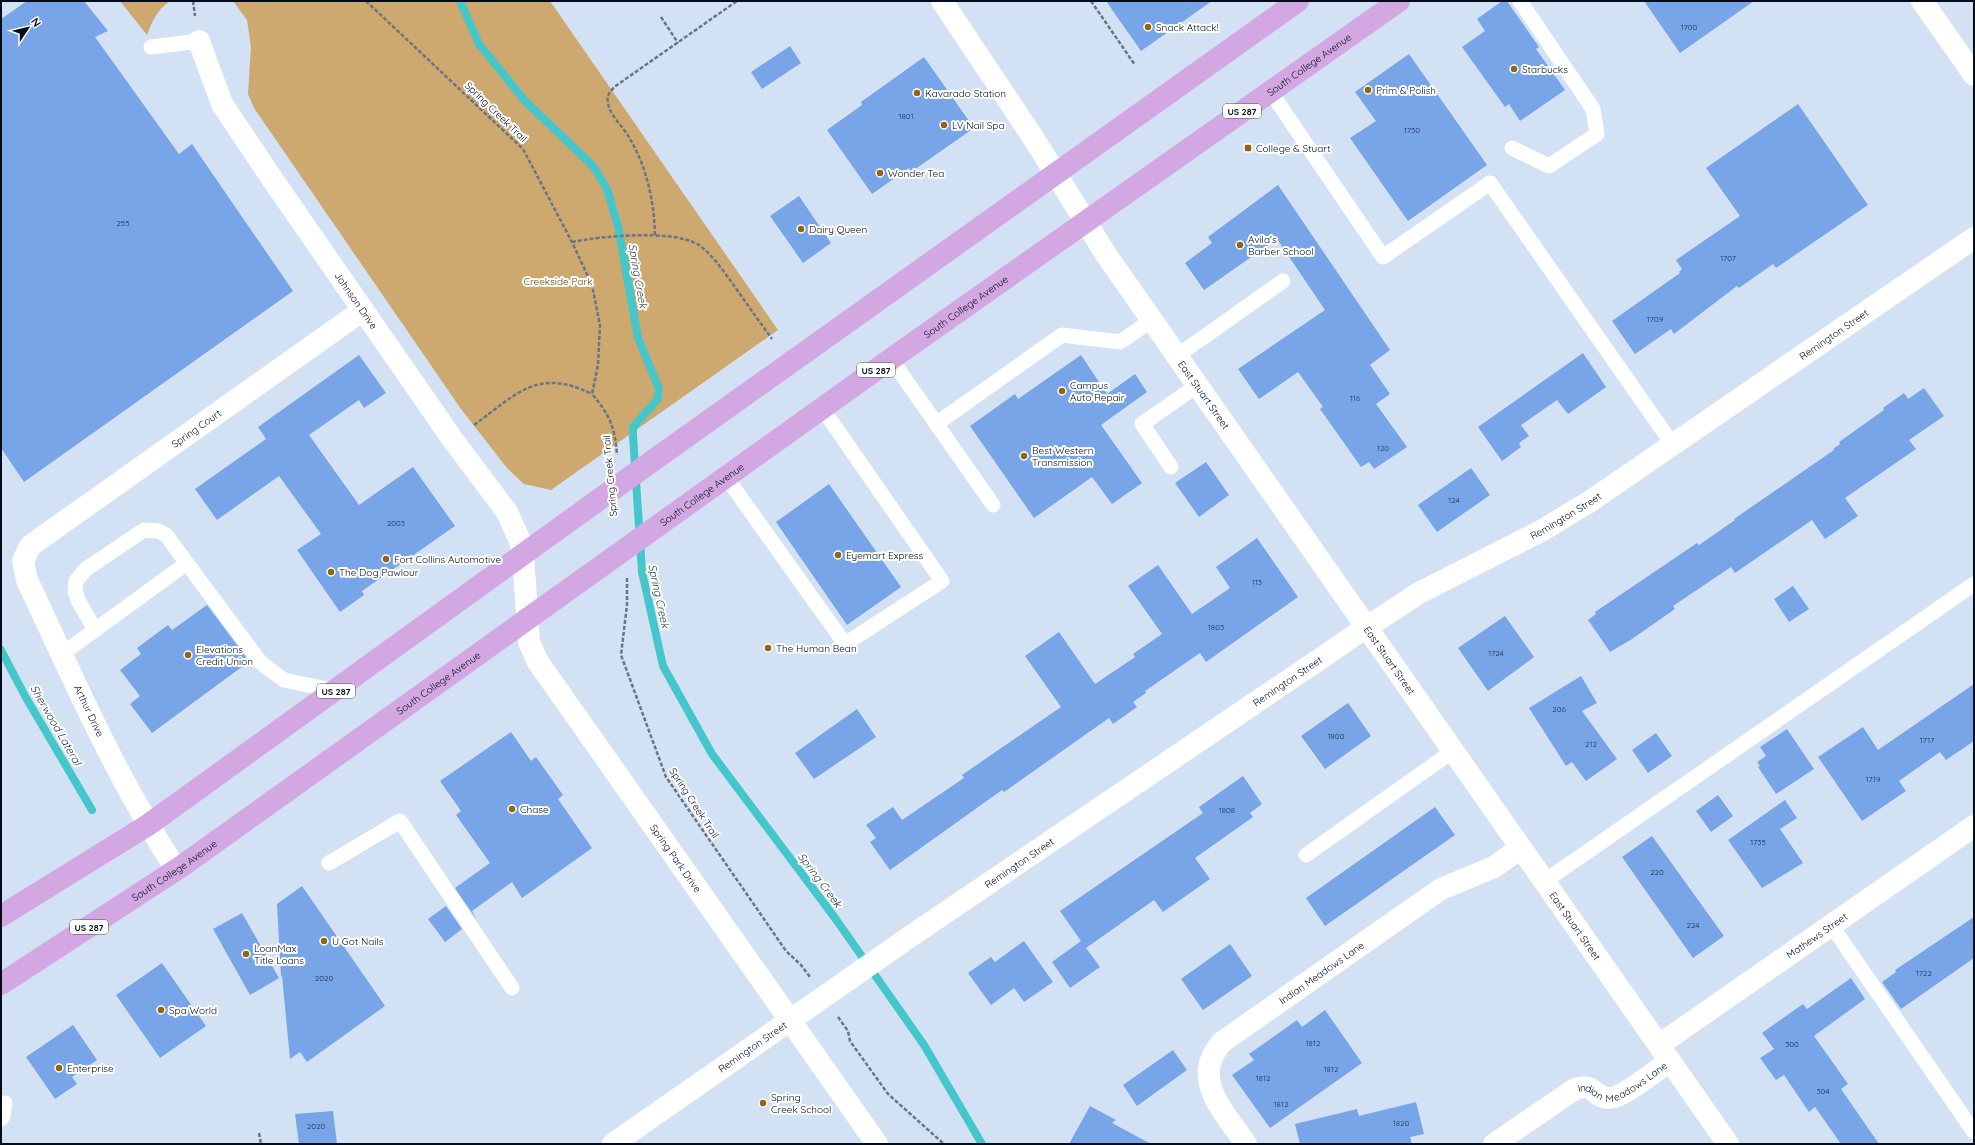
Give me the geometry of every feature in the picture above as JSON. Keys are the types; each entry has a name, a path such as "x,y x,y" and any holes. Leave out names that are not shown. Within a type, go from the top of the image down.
{"highway":[{"name":"US 287","path":"1,916 148,826 651,462 1056,175 1298,1"},
{"name":"South College Avenue","path":"1,984 176,869 891,358 1399,1"}],"street":[{"name":"East Stuart Street","path":"942,1 1034,139 1086,222 1152,320 1545,881 1664,1053 1724,1143"},
{"path":"1922,1 1974,75"},
{"name":"Johnson Drive","path":"199,41 222,104 453,440 511,518 520,541 523,555"},
{"name":"Remington Street","path":"613,1144 908,938 1419,593 1541,531 1589,502 1974,238"},
{"name":"Spring Court","path":"30,546 363,310"},
{"name":"Arthur Drive","path":"30,546 23,561 27,580 111,758 148,826 176,869"},
{"name":"Spring Park Drive","path":"523,555 526,618 529,642 538,662 877,1144"},
{"name":"Mathews Street","path":"1664,1053 1831,925 1974,826"},
{"name":"Indian Meadows Lane","path":"1246,1144 1212,1094 1209,1077 1211,1059 1222,1042 1442,889 1494,866 1522,848"},
{"name":"Indian Meadows Lane","path":"1494,1144 1575,1089 1584,1086 1608,1098 1619,1096 1664,1053"}],"lane":[{"path":"1512,148 1549,166 1597,134 1593,109 1520,1"},
{"path":"151,47 199,41"},
{"path":"1270,91 1383,257 1490,183 1673,445"},
{"path":"1177,356 1284,281"},
{"path":"936,424 1062,335 1120,342 1152,320"},
{"path":"891,358 993,505"},
{"path":"1171,467 1142,424 1198,385"},
{"path":"726,477 845,644 942,581 822,408"},
{"path":"95,630 75,592 76,581 86,569 144,530 158,531 166,534 261,663 284,680 336,691"},
{"path":"62,654 187,563"},
{"path":"1545,881 1974,584"},
{"path":"1306,854 1453,751"},
{"path":"329,863 400,821 512,988"},
{"path":"1831,925 1974,1132"},
{"path":"1,1119 4,1116 5,1103"}],"path":[{"name":"Spring Creek Trail","path":"366,1 517,142 572,242 592,285 600,325 598,365 592,394 604,408 613,424 617,456"},
{"path":"655,235 655,218 649,183 641,160 630,138 609,108 607,101 609,92 617,84 738,1"},
{"path":"1091,1 1135,64"},
{"path":"661,17 678,43"},
{"path":"572,242 589,238 655,235 679,237 699,245 716,262 772,339"},
{"path":"453,440 520,392 536,384 557,382 574,385 592,394"},
{"name":"Spring Creek Trail","path":"626,570 627,606 621,655 666,777 786,951 801,965"},
{"path":"848,1031 850,1042 888,1094 944,1144"},
{"path":"259,1133 261,1144"}],"green space":[{"path":"120,1 170,1 156,16 147,35"},
{"name":"Creekside Park","path":"233,1 550,1 778,330 551,490 524,484 507,468 461,409 254,108 248,94 251,47 247,20"}],"building":[{"path":"27,1 84,1 108,31 95,37 179,154 192,144 293,291 24,482 1,448 1,19"},
{"path":"1106,1 1212,1 1141,51"},
{"name":"Starbucks","path":"1502,1 1507,1 1539,47 1536,49 1565,90 1520,121 1509,104 1505,107 1462,47 1485,31 1477,19"},
{"path":"1644,1 1754,1 1680,53"},
{"path":"790,46 801,63 762,89 751,72"},
{"path":"1409,54 1487,165 1408,221 1350,138 1376,121 1355,92"},
{"path":"924,57 974,128 911,172 909,168 872,194 827,130 862,105 861,102"},
{"path":"1798,104 1868,205 1776,268 1773,264 1739,288 1737,286 1674,334 1671,329 1635,354 1612,321 1680,273 1679,272 1682,269 1676,260 1740,216 1706,168"},
{"path":"1278,185 1390,350 1370,365 1390,394 1376,404 1407,447 1374,469 1369,462 1361,467 1320,409 1323,407 1298,372 1259,399 1238,369 1325,310 1277,239 1204,290 1185,263 1212,243 1208,237"},
{"name":"Dairy Queen","path":"799,196 831,243 803,263 770,216"},
{"path":"1583,353 1606,387 1568,414 1557,400 1521,425 1529,436 1519,443 1521,447 1502,461 1478,427"},
{"path":"359,355 386,393 364,408 359,400 309,435 359,505 413,467 455,526 362,591 364,595 340,612 297,550 321,534 279,476 217,520 195,489 266,439 258,427"},
{"path":"1081,355 1107,394 1135,374 1147,392 1101,425 1142,483 1112,504 1092,477 1034,518 970,426 1015,394 1018,399"},
{"path":"1924,388 1944,416 1909,440 1916,449 1845,498 1858,516 1825,539 1812,520 1735,573 1731,567 1673,606 1675,609 1632,639 1610,652 1588,620 1596,614 1595,612 1697,543 1699,545 1834,450 1833,449 1840,444 1839,442 1884,410 1883,408 1904,393 1908,399"},
{"path":"1206,462 1229,495 1199,517 1175,483"},
{"path":"1471,468 1490,495 1437,532 1418,505"},
{"name":"Eyemart Express","path":"829,484 901,587 847,625 776,522"},
{"path":"1257,538 1298,597 1206,662 1200,653 1145,691 1146,693 1133,702 1137,707 1113,724 1109,718 1004,792 1002,790 890,870 870,842 876,838 866,825 893,807 902,820 964,778 962,775 1061,707 1025,656 1059,632 1095,684 1135,657 1133,654 1162,634 1128,586 1158,565 1192,614 1230,588 1216,567"},
{"path":"1793,586 1809,609 1789,622 1774,599"},
{"path":"207,605 246,657 240,662 243,666 152,733 130,704 140,696 120,670 141,654 137,648 168,625 172,630"},
{"path":"1505,616 1534,657 1488,691 1458,648"},
{"path":"1581,676 1597,703 1582,711 1617,759 1586,781 1572,762 1566,766 1529,708"},
{"path":"1974,684 1974,741 1946,760 1940,752 1899,781 1906,791 1862,821 1818,757 1863,727 1878,750"},
{"path":"1348,703 1371,736 1325,769 1301,736"},
{"path":"857,709 876,737 814,779 795,753"},
{"path":"1787,729 1814,769 1776,794 1758,767 1760,766 1757,762 1766,756 1760,747"},
{"path":"511,732 531,761 536,757 563,795 558,799 592,848 522,898 512,882 472,911 476,919 455,888 490,863 456,815 461,811 440,781"},
{"path":"1656,733 1672,756 1648,773 1632,750"},
{"path":"1243,776 1262,804 1250,813 1253,817 1195,858 1210,879 1163,912 1154,900 1086,948 1100,967 1070,988 1052,962 1081,941 1060,911 1203,813 1199,807"},
{"path":"1718,795 1733,816 1711,832 1696,811"},
{"path":"1785,800 1797,818 1780,829 1803,863 1762,888 1728,840"},
{"path":"1435,807 1455,835 1325,926 1306,898"},
{"path":"1652,836 1724,936 1693,958 1622,857"},
{"path":"302,886 385,1006 307,1062 300,1052 290,1059 282,976 281,977 277,904"},
{"path":"446,906 462,929 445,942 428,919"},
{"name":"LoanMax Title Loans","path":"242,913 279,978 250,995 213,929"},
{"path":"1974,917 1974,958 1901,1009 1882,982 1896,972 1895,970"},
{"path":"1024,941 1053,982 1024,1002 1014,988 991,1005 968,973 991,957 995,962"},
{"path":"1230,944 1252,976 1203,1010 1181,979"},
{"name":"Spa World","path":"162,963 206,1026 160,1058 116,995"},
{"path":"1851,978 1865,999 1814,1036 1848,1084 1841,1089 1879,1144 1841,1144 1815,1107 1809,1112 1784,1075 1776,1080 1760,1058 1774,1049 1762,1033 1803,1004 1807,1009"},
{"path":"1325,1010 1362,1063 1270,1128 1232,1075 1254,1060 1249,1054 1297,1020 1302,1027"},
{"name":"Enterprise","path":"73,1025 97,1060 72,1077 77,1084 55,1099 26,1057"},
{"path":"1173,1050 1187,1070 1137,1106 1123,1085"},
{"path":"1416,1102 1424,1134 1410,1137 1412,1144 1300,1144 1295,1124 1357,1109 1359,1116"},
{"path":"1090,1106 1116,1120 1112,1123 1151,1144 1069,1144"},
{"path":"333,1111 337,1144 299,1144 295,1114"}],"waterway":[{"name":"Spring Creek","path":"460,1 479,44 525,101 593,166 607,189 618,226 638,338 659,389 657,400 633,427 633,435 642,572 663,666 712,754 835,918 924,1045 982,1144"},
{"name":"Sherwood Lateral","path":"1,650 25,696 92,810"}],"place":[{"name":"Snack Attack!","path":"1148,27"},
{"name":"Starbucks","path":"1514,69"},
{"name":"Prim & Polish","path":"1368,90"},
{"name":"Kavarado Station","path":"917,93"},
{"name":"LV Nail Spa","path":"944,125"},
{"name":"College & Stuart","path":"1248,148"},
{"name":"Wonder Tea","path":"880,173"},
{"name":"Dairy Queen","path":"801,229"},
{"name":"Avila's Barber School","path":"1240,245"},
{"name":"Campus Auto Repair","path":"1062,391"},
{"name":"Best Western Transmission","path":"1024,456"},
{"name":"Eyemart Express","path":"838,555"},
{"name":"Fort Collins Automotive","path":"386,559"},
{"name":"The Dog Pawlour","path":"331,572"},
{"name":"The Human Bean","path":"768,648"},
{"name":"Elevations Credit Union","path":"188,655"},
{"name":"Chase","path":"512,809"},
{"name":"U Got Nails","path":"324,941"},
{"name":"LoanMax Title Loans","path":"246,954"},
{"name":"Spa World","path":"161,1010"},
{"name":"Enterprise","path":"59,1068"},
{"name":"Spring Creek School","path":"763,1103"}]}
